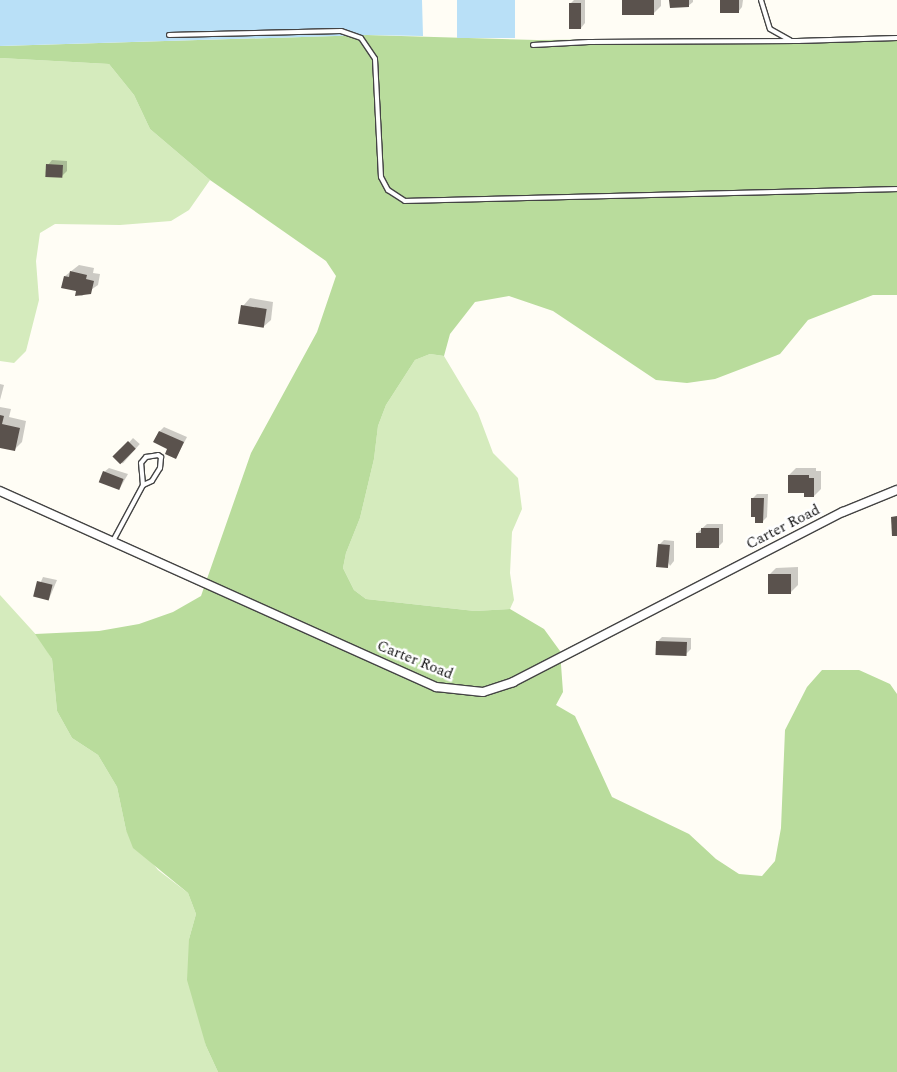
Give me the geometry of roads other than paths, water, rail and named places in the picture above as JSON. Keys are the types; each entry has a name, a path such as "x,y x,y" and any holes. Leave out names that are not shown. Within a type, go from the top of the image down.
{"street":[{"name":"Carter Road","path":"0,491 436,687 483,692 513,682 843,512 897,490"}],"lane":[{"path":"761,0 770,29 799,41"},
{"path":"169,35 341,31 361,38 375,60 381,177 388,190 405,201 897,189"},
{"path":"533,45 589,42 799,41 897,38"},
{"path":"113,541 143,485 141,463 146,458 158,455 160,457 160,468 152,481 143,485"}],"water":[{"path":"0,0 422,0 423,36 367,35 0,46"},
{"path":"457,0 515,0 515,38 457,38"}]}
